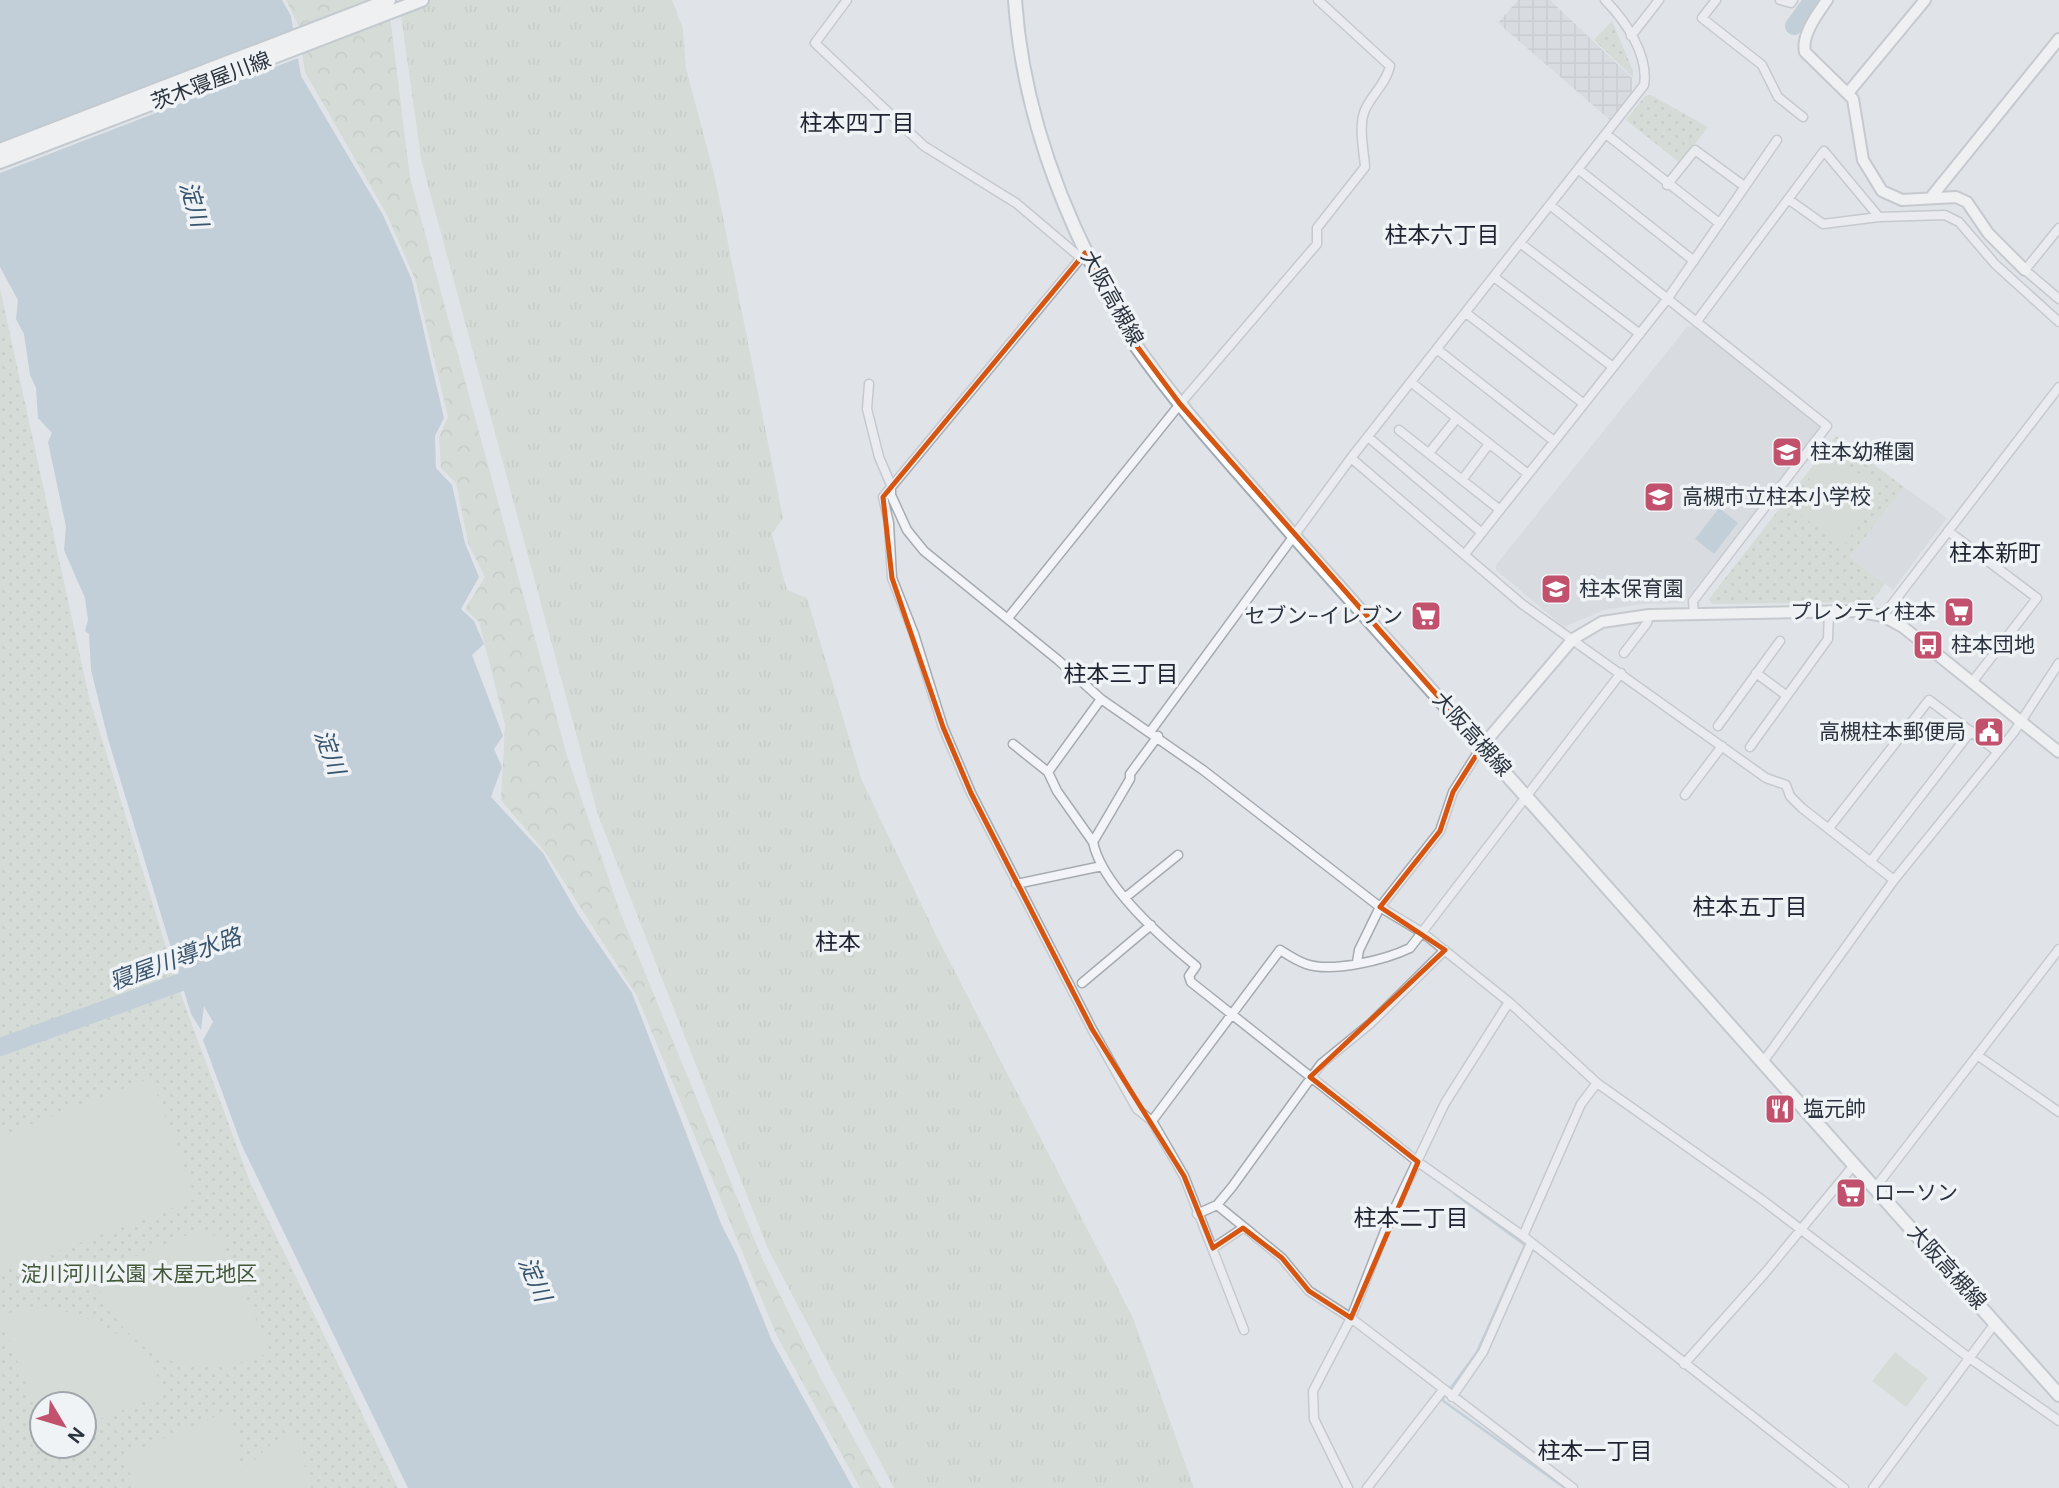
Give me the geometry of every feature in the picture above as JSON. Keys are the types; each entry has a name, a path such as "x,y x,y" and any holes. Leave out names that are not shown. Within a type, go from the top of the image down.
{"main road":[{"name":"茨木寝屋川線","path":"0,150 389,0"},
{"name":"茨木寝屋川線","path":"0,162 422,0"},
{"name":"大阪高槻線","path":"1015,0 1018,40 1041,144 1083,255 1133,341 1180,404 1293,535 2059,1395"}],"street":[{"path":"847,0 815,43 924,146 1016,203 1083,255 883,497 889,523 892,578 914,634 943,727 1016,884 1137,1109 1152,1121 1184,1176 1244,1330"},
{"path":"1008,618 1180,404 1317,244 1317,228 1365,167 1362,118 1365,109 1387,79 1390,66 1318,0"},
{"path":"1093,842 1154,734 1293,535 1644,85 1646,74 1623,17 1605,0"},
{"path":"1631,36 1659,0"},
{"path":"1716,0 1702,18 1762,65 1779,97 1804,117"},
{"path":"1780,0 1791,3 1793,0"},
{"path":"1827,0 1803,46 1805,52 1856,104 1863,160 1882,191 1896,199 1956,197 1967,202 1988,233 2059,299"},
{"path":"1848,93 1925,0"},
{"path":"1932,197 2059,39"},
{"path":"1606,134 1719,223"},
{"path":"1465,554 1668,298 1777,140"},
{"path":"1667,184 1695,150 1744,186"},
{"path":"1697,321 1824,151 1879,217"},
{"path":"1578,169 1694,261"},
{"path":"1788,199 1823,224 1879,217 1945,215 1959,222 1995,264 2059,322"},
{"path":"1550,205 1827,426 1693,601 1693,613"},
{"path":"2025,270 2059,228"},
{"path":"1520,243 1640,334"},
{"path":"1494,277 1613,367"},
{"path":"1466,313 1584,404"},
{"path":"1438,350 1554,441"},
{"path":"1412,383 1528,474"},
{"path":"869,384 867,409 879,457 891,485 891,495 902,519 925,551 1008,618 1101,699 1154,734 1380,907 1445,950 1509,1002 1597,1083 2059,1421"},
{"path":"1883,616 2059,387"},
{"path":"1429,453 1457,418"},
{"path":"1399,430 1500,510"},
{"path":"1368,437 1482,533"},
{"path":"1462,480 1489,444"},
{"path":"1351,458 1522,604 1766,778 1786,785 1795,802 1894,880"},
{"path":"1948,531 2038,598 1973,681"},
{"path":"1750,747 1828,639 1829,611"},
{"path":"1357,962 1363,939 1380,907 1440,831 1453,792 1482,746 1573,639 1602,622 1649,615 1693,613 1829,611 1864,612 1883,616 1911,633 2059,752"},
{"path":"1623,653 1647,623 1649,615"},
{"path":"1717,726 1780,641"},
{"path":"1763,1062 1894,880 1998,752 2059,663"},
{"path":"1152,1121 1280,950 1307,965 1368,962 1394,956 1410,948 1621,673"},
{"path":"1756,673 1787,696"},
{"path":"1048,772 1101,699"},
{"path":"1829,828 1929,699 1998,752"},
{"path":"1870,862 1971,731"},
{"path":"1013,744 1048,772 1057,791 1093,842 1096,856 1102,866 1126,897 1151,925 1196,966 1189,976 1191,982 1418,1162 1531,1242 1844,1488"},
{"path":"1685,795 1721,746"},
{"path":"1126,897 1178,855"},
{"path":"1016,884 1102,866"},
{"path":"1082,983 1151,925"},
{"path":"1875,1188 2059,949"},
{"path":"1197,1214 1217,1205 1310,1077 1445,950"},
{"path":"1348,1488 1314,1419 1313,1391 1351,1318 1390,1218 1445,1103 1509,1002"},
{"path":"1977,1055 2059,1112"},
{"path":"1523,1236 1581,1104 1597,1083"},
{"path":"1684,1364 1854,1165"},
{"path":"1217,1205 1282,1258 1309,1291 1351,1318 1573,1488"},
{"path":"1213,1248 1243,1228"},
{"path":"1452,1397 1483,1352 1531,1242"},
{"path":"1872,1488 1996,1322"},
{"path":"1367,1488 1443,1390"}],"highlighted area":[{"path":"1085,253 1133,341 1180,404 1482,746 1453,792 1440,831 1380,907 1445,950 1310,1077 1418,1162 1351,1318 1309,1291 1282,1258 1243,1228 1213,1248 1184,1176 1092,1029 971,793 943,727 892,578 883,497"}],"shaded area":[{"path":"1518,0 1550,0 1632,78 1632,94 1610,120 1498,23"},
{"name":"高槻市立柱本小学校","path":"1693,326 1819,425 1819,431 1684,603 1642,604 1604,610 1564,627 1496,570 1496,565 1687,327"},
{"path":"1904,487 1947,518 1893,590 1850,557"}],"green space":[{"path":"286,0 388,0 410,178 567,756 620,912 762,1258 821,1379 881,1488 860,1488 776,1334 637,996 545,852 501,800 505,725 479,622 465,609 485,577 468,543 456,483 441,468 439,437 448,417 415,279 387,215 305,72 298,25"},
{"path":"399,0 672,0 683,29 686,68 715,178 783,518 772,534 787,590 807,598 862,781 936,935 1133,1318 1194,1488 894,1488 768,1249 598,815 421,159"},
{"path":"1612,21 1633,71 1633,77 1594,40"},
{"path":"1651,95 1708,127 1680,163 1626,120 1645,96"},
{"name":"淀川河川公園 木屋元地区","path":"0,288 89,697 179,989 250,1182 398,1488 0,1488"},
{"path":"1836,436 1904,487 1850,557 1885,584 1871,602 1712,604 1709,599"},
{"path":"1829,453 1877,486 1878,502 1842,547 1790,506"},
{"path":"151,1078 196,1199 0,1273 0,1136"},
{"path":"202,1229 221,1239 270,1352 241,1363 213,1367 187,1365 163,1358 141,1344 122,1326 106,1302 93,1274"},
{"path":"50,1308 105,1327 120,1336 146,1360 167,1393 98,1420 98,1390 29,1390 0,1316 18,1310"},
{"path":"1895,1352 1928,1378 1906,1407 1872,1381"},
{"path":"228,1411 237,1433 240,1473 275,1441 294,1429 311,1488 137,1488 122,1456"}],"water":[{"name":"淀川","path":"0,0 282,0 291,16 301,76 383,215 412,280 444,418 435,436 436,468 452,485 465,543 479,577 461,609 474,621 484,644 472,655 503,736 494,749 502,767 491,797 543,853 578,914 632,993 722,1226 772,1341 853,1488 408,1488 242,1146 203,1040 213,1022 204,1006 201,1030 191,1014 108,739 91,670 89,634 85,631 88,620 85,598 64,550 66,527 48,442 52,433 38,418 36,388 30,375 24,334 16,319 18,300 0,267"},
{"path":"1719,508 1738,523 1714,554 1695,539"}],"pier":[{"path":"296,29 301,57 0,173 0,143"}],"waterway":[{"path":"1794,26 1813,0"},
{"name":"寝屋川導水路","path":"0,1047 201,975"},
{"path":"1450,1389 1477,1352 1525,1245 1455,1194"},
{"path":"1446,1395 1442,1400 1565,1488"}],"place":[{"name":"柱本幼稚園","path":"1787,452"},
{"name":"高槻市立柱本小学校","path":"1659,497"},
{"name":"柱本保育園","path":"1556,589"},
{"name":"プレンティ柱本","path":"1959,612"},
{"name":"セブン-イレブン","path":"1426,616"},
{"name":"柱本団地","path":"1928,645"},
{"name":"高槻柱本郵便局","path":"1989,732"},
{"name":"塩元帥","path":"1780,1109"},
{"name":"ローソン","path":"1851,1193"}],"district":[{"name":"柱本四丁目","path":"857,123"},
{"name":"柱本六丁目","path":"1442,235"},
{"name":"柱本新町","path":"1995,553"},
{"name":"柱本三丁目","path":"1121,674"},
{"name":"柱本五丁目","path":"1750,907"},
{"name":"柱本","path":"838,942"},
{"name":"柱本二丁目","path":"1411,1218"},
{"name":"柱本一丁目","path":"1595,1451"}]}
